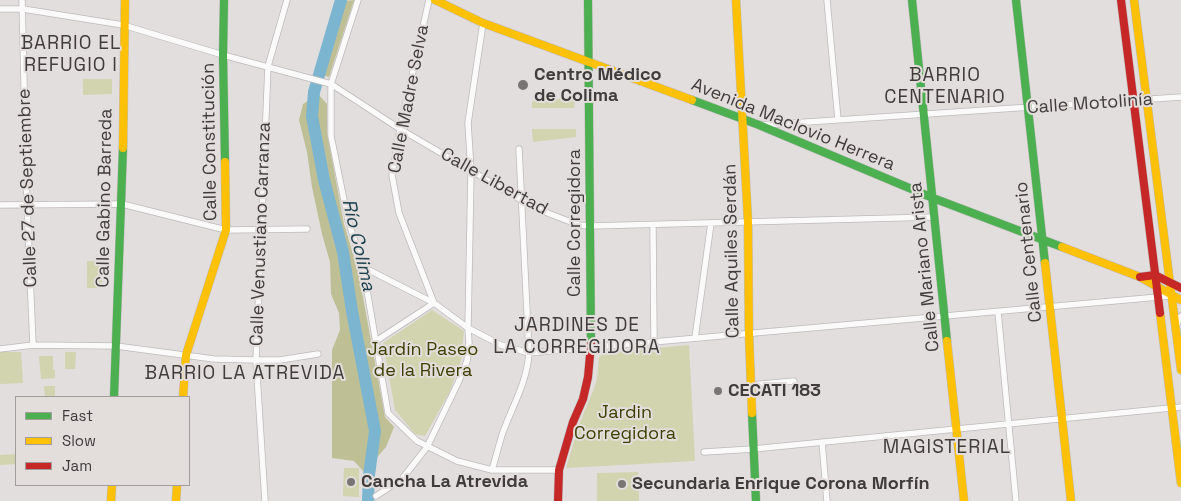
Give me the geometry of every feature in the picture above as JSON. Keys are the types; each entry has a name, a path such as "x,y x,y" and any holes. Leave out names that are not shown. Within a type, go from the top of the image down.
{"street":[{"name":"Calle 27 de Septiembre","path":"22,0 27,205 33,345"},
{"name":"Calle Gabino Barreda","path":"114,396 122,204 123,26 125,0"},
{"name":"Calle Constitución","path":"183,396 186,355 226,230 224,0"},
{"name":"Calle Venustiano Carranza","path":"265,501 256,360 268,66 287,0"},
{"path":"358,0 331,84 331,136 348,220 363,267 388,413 417,441 457,461 492,470 559,470"},
{"name":"Calle Madre Selva","path":"429,0 400,129 392,175 399,213 434,303"},
{"name":"Avenida Maclovio Herrera","path":"435,0 483,23 759,125 933,198 1140,277 1156,285"},
{"name":"Calle Corregidora","path":"558,501 559,470 573,422 585,392 591,348 588,0"},
{"name":"Calle Aquiles Serdán","path":"736,0 748,222 749,334 756,501"},
{"path":"827,0 838,120"},
{"name":"Calle Mariano Arista","path":"912,0 964,501"},
{"name":"Calle Centenario","path":"1016,0 1071,501"},
{"path":"1121,0 1132,101 1181,483"},
{"path":"1134,0 1145,100 1181,370"},
{"name":"Calle Libertad","path":"0,9 23,9 123,26 331,84 400,129 523,201 550,214 579,224 590,226 653,225 935,217"},
{"path":"376,496 402,479 427,447 467,361 469,343 471,171 468,123 483,23"},
{"name":"Calle Motolinía","path":"759,125 1181,98"},
{"path":"492,470 503,432 519,396 526,374 529,353 519,149"},
{"path":"0,205 122,204 226,230 307,229"},
{"path":"695,338 711,223"},
{"path":"653,225 654,342"},
{"path":"363,267 434,303 468,328 502,345 529,353 1157,298 1170,295"},
{"path":"1140,277 1154,275 1181,288"},
{"path":"1156,285 1181,300"},
{"path":"376,341 434,303"},
{"path":"998,312 1016,501"},
{"path":"1175,328 1181,316"},
{"path":"0,349 33,345 116,346 214,359 256,360 280,360 318,354"},
{"path":"751,385 794,381"},
{"path":"704,452 753,449 1181,407"},
{"path":"822,442 827,501"},
{"path":"111,501 112,486"},
{"path":"176,501 177,486"}],"green space":[{"path":"354,0 329,77 322,75 324,65 332,48 332,36 338,27 343,1"},
{"path":"83,79 112,79 112,94 83,95"},
{"path":"318,94 327,104 327,133 344,224 358,270 385,417 394,427 386,447 364,472 354,461 332,458 332,350 340,330 339,313 331,294 330,262 322,234 307,152 299,120 303,104"},
{"path":"538,96 575,101 574,108 532,108 532,102"},
{"path":"532,129 576,129 576,137 533,142"},
{"path":"87,261 102,261 102,288 87,288"},
{"name":"Jardín Paseo de la Rivera","path":"432,310 464,331 461,361 450,391 425,436 415,434 395,410 383,343"},
{"name":"Jardin Corregidora","path":"689,345 695,461 566,468 580,422 597,379 599,357 604,353"},
{"path":"0,352 21,352 23,383 0,384"},
{"path":"65,352 76,352 75,369 65,369"},
{"path":"39,356 53,356 55,378 41,379"},
{"path":"44,386 55,386 55,396 45,396"},
{"path":"15,454 15,464 0,465 0,455"},
{"name":"Cancha La Atrevida","path":"344,468 359,468 359,497 343,496"},
{"path":"638,472 639,501 597,501 597,473"}],"waterway":[{"name":"Río Colima","path":"341,0 314,92 312,116 324,180 343,252 352,311 375,431 369,475 368,501"}],"traffic: fast":[{"path":"224,0 225,162"},
{"path":"588,0 591,344"},
{"path":"912,0 947,341"},
{"path":"1016,0 1045,263"},
{"path":"692,100 759,125 933,198 1062,247"},
{"path":"114,396 123,148"},
{"path":"752,413 756,501"}],"traffic: slow":[{"path":"123,148 125,0"},
{"path":"435,0 483,23 692,100"},
{"path":"736,0 748,222 752,413"},
{"path":"1134,0 1181,370"},
{"path":"183,396 186,355 226,230 225,162"},
{"path":"1062,247 1140,277 1181,300"},
{"path":"1045,263 1071,501"},
{"path":"1160,313 1181,483"},
{"path":"947,341 964,501"},
{"path":"111,501 112,486"},
{"path":"176,501 177,486"}],"traffic: jam":[{"path":"1121,0 1160,313"},
{"path":"1140,277 1155,275 1181,288"},
{"path":"558,501 559,470 573,422 583,399 588,377 591,344"}],"place":[{"name":"Centro Médico de Colima","path":"523,85"},
{"name":"CECATI 183","path":"718,391"},
{"name":"Cancha La Atrevida","path":"351,482"},
{"name":"Secundaria Enrique Corona Morfín","path":"622,484"}],"district":[{"name":"BARRIO EL REFUGIO I","path":"71,55"},
{"name":"BARRIO CENTENARIO","path":"945,87"},
{"name":"JARDINES DE LA CORREGIDORA","path":"577,337"},
{"name":"BARRIO LA ATREVIDA","path":"245,374"},
{"name":"MAGISTERIAL","path":"947,448"}]}
